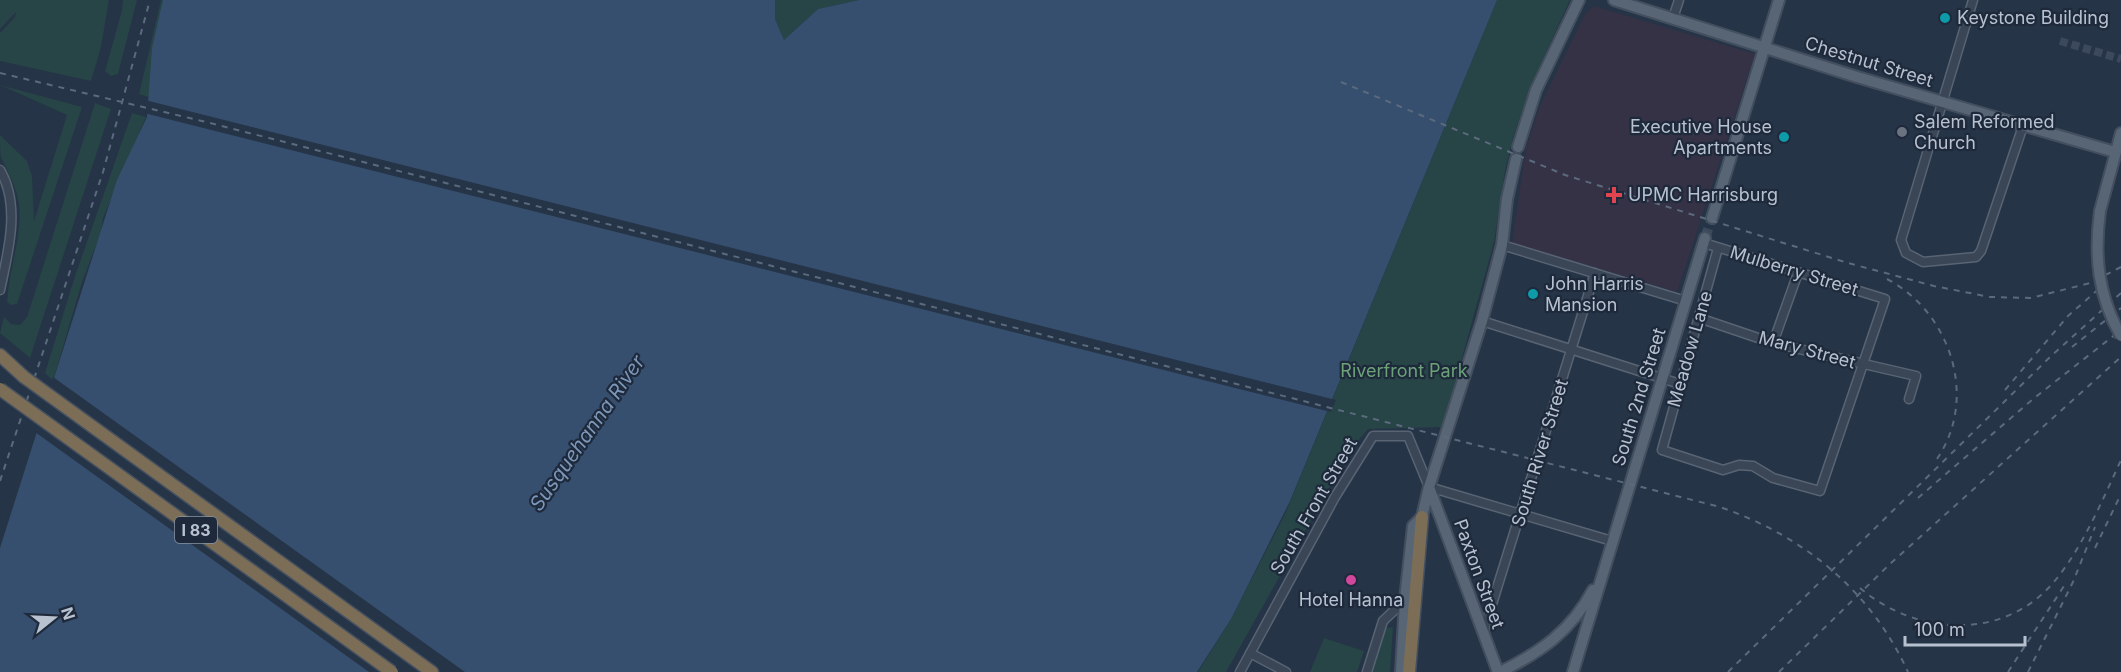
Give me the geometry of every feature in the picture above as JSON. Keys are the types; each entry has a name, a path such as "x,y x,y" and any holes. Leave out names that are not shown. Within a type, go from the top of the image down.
{"highway":[{"path":"0,355 24,377"},
{"name":"I 83","path":"0,362 24,377 432,672"},
{"name":"I 83","path":"0,388 392,672"},
{"path":"1409,672 1422,516"}],"main road":[{"path":"1518,147 1536,90 1579,0"},
{"name":"Chestnut Street","path":"1614,0 1764,48 2115,153"},
{"path":"1712,218 1779,0"},
{"path":"2121,133 2100,211 2097,247 2099,281 2106,304 2121,336"},
{"path":"1401,672 1405,600 1413,526 1422,516 1429,487 1482,321 1502,245 1507,199 1516,159"},
{"name":"South 2nd Street","path":"1573,672 1705,240"},
{"name":"Paxton Street","path":"1429,487 1499,672"},
{"name":"South 2nd Street","path":"1499,672 1543,649 1568,628 1589,598 1605,566"}],"street":[{"path":"1673,18 1679,0"},
{"path":"1973,0 1902,235 1903,250 1916,261 1968,260 1976,257 1981,251 2023,126"},
{"path":"0,170 11,207 9,246 0,290"},
{"name":"Mulberry Street","path":"1705,240 1718,248 1885,299 1862,365"},
{"path":"1502,245 1686,301"},
{"name":"Meadow Lane","path":"1718,248 1662,450 1722,470 1739,465 1753,466 1773,478 1820,491 1862,365"},
{"name":"South River Street","path":"1483,633 1595,273"},
{"path":"1773,343 1798,273"},
{"name":"Mary Street","path":"1699,318 1773,343 1916,376 1909,399"},
{"path":"1482,321 1680,384"},
{"name":"South Front Street","path":"1240,672 1340,488 1373,436 1408,436 1429,487"},
{"path":"1429,487 1612,541"},
{"path":"1367,672 1383,621 1405,600"},
{"path":"1250,653 1286,672"}],"shaded area":[{"name":"UPMC Harrisburg","path":"1594,6 1755,54 1677,292 1512,243 1526,148 1539,108 1585,14"}],"green space":[{"path":"0,0 109,0 101,47 91,81 0,61 0,33 15,17 16,12 0,29"},
{"path":"123,0 137,0 118,74 111,76 105,71"},
{"path":"161,0 178,0 152,98 139,94"},
{"path":"775,0 859,0 818,9 784,40 775,19"},
{"name":"Riverfront Park","path":"1497,0 1570,0 1532,83 1513,138 1505,171 1494,242 1443,427 1368,429 1351,449 1226,672 1198,672 1231,619 1285,514"},
{"path":"0,85 82,107 17,304 11,305 7,302 19,229 19,205 1,157 0,135 27,161 32,176 34,221 67,115"},
{"path":"95,103 111,109 30,358 0,333 4,317 11,324 20,325 27,317"},
{"path":"132,113 146,117 103,218 101,233 82,282 53,381 45,373 75,276"},
{"path":"1393,627 1390,672 1370,672 1385,628"},
{"path":"1324,638 1364,651 1357,672 1310,672"}],"water":[{"name":"Susquehanna River","path":"163,0 775,0 775,19 784,40 818,9 859,0 1497,0 1290,501 1231,619 1197,672 0,672 0,548 117,180 147,117 152,48"}],"pier":[{"path":"145,100 1336,400 1331,412 144,113"},
{"path":"53,377 465,672 369,672 35,432"}],"tunnel":[{"path":"2060,41 2121,59"},
{"path":"1705,238 1712,218"}],"railway":[{"path":"0,481 103,172 150,0"},
{"path":"0,73 202,121 1720,507 1780,534 1832,570 1875,616 1893,643 1908,672"},
{"path":"1341,82 1565,175 1848,263 1934,286 1990,297 2031,298 2090,283 2121,267"},
{"path":"1887,279 1910,294 1928,314 1943,336 1952,361 1956,387 1955,413 1948,439 1934,463"},
{"path":"2005,390 2068,316 2110,279"},
{"path":"1728,672 2049,358 2121,293"},
{"path":"2072,347 2121,308"},
{"path":"1918,498 2033,399 2121,330"},
{"path":"1779,672 1891,563 2121,357"},
{"path":"1860,588 1882,604 1932,623 1958,625 1984,623 2009,615 2032,602 2053,583 2063,570 2091,524 2121,460"},
{"path":"2095,548 2121,494"},
{"path":"2028,672 2073,582 2095,527"},
{"path":"2008,672 2064,586"}],"place":[{"name":"Keystone Building","path":"1945,18"},
{"name":"Salem Reformed Church","path":"1902,132"},
{"name":"Executive House Apartments","path":"1784,137"},
{"name":"UPMC Harrisburg","path":"1614,195"},
{"name":"John Harris Mansion","path":"1533,294"},
{"name":"Hotel Hanna","path":"1351,580"}]}
